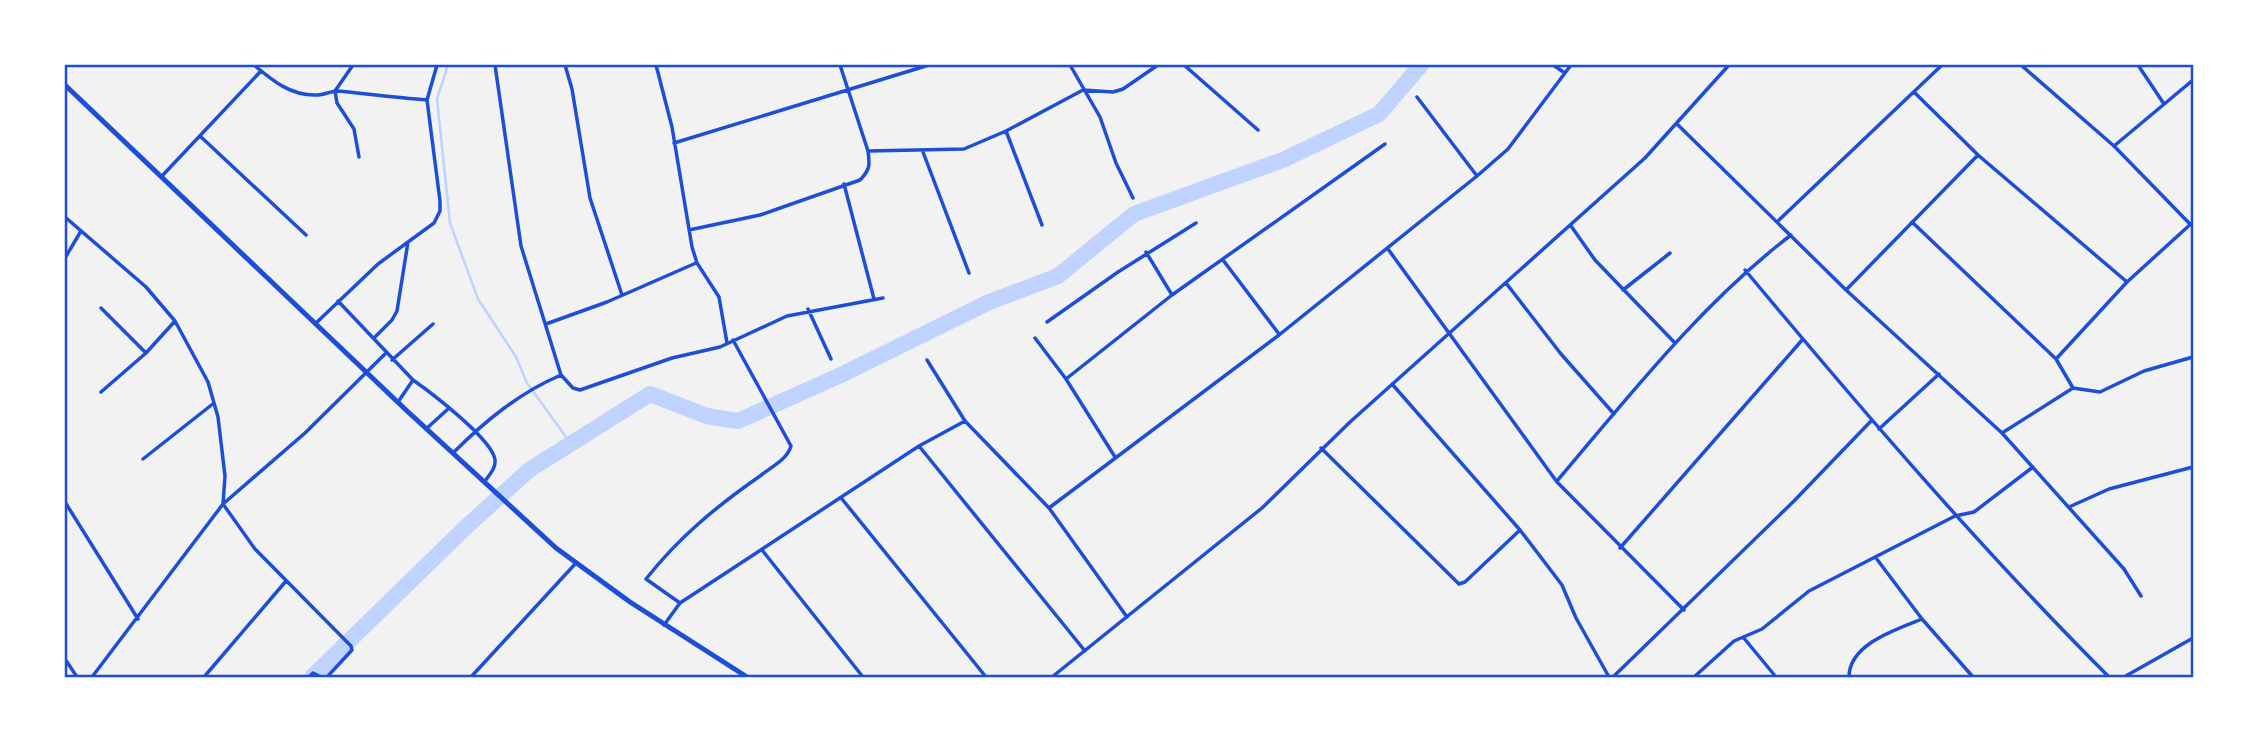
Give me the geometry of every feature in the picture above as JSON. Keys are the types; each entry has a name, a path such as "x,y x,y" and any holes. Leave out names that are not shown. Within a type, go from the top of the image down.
{"main road":[{"path":"65,85 426,429 576,563 664,625 747,677"}],"street":[{"path":"254,65 279,86 304,96 324,95 335,91 353,95 427,100"},
{"path":"353,65 335,91 337,103 354,129 359,158"},
{"path":"315,324 378,264 434,223 440,211 427,100 437,65"},
{"path":"495,65 521,246 561,375 573,388 580,390 672,358 727,343 808,309 883,298"},
{"path":"565,65 590,198 622,295"},
{"path":"656,65 697,262 719,297 727,343"},
{"path":"689,230 760,215 860,180 867,173 870,166 868,151 840,65"},
{"path":"674,143 929,65"},
{"path":"1070,65 1097,111 1116,163 1133,198"},
{"path":"868,151 901,148 923,152 964,149 1006,131 1083,90 1113,92 1123,89 1158,65"},
{"path":"1184,65 1258,130"},
{"path":"1553,65 1564,73"},
{"path":"1049,508 1279,335 1477,176 1508,149 1571,65"},
{"path":"1052,677 1262,508 1321,448 1645,158 1729,65"},
{"path":"1778,221 1942,65"},
{"path":"2021,65 2113,146 2192,223 2127,282 2056,359"},
{"path":"2138,65 2165,104"},
{"path":"162,176 261,71"},
{"path":"2113,146 2193,80"},
{"path":"1913,92 1978,155 2127,282"},
{"path":"1417,97 1477,176"},
{"path":"1677,124 1846,290 2002,433 2124,569 2141,596"},
{"path":"1006,131 1042,225"},
{"path":"200,135 306,235"},
{"path":"1066,379 1172,295 1385,144"},
{"path":"923,152 969,273"},
{"path":"1846,290 1978,155"},
{"path":"844,184 874,299"},
{"path":"65,217 146,287 176,321 192,347 214,403 223,453 223,504 255,549 351,646 352,650 327,677"},
{"path":"1912,222 2056,359 2073,388"},
{"path":"1047,322 1146,252 1196,223"},
{"path":"1571,226 1623,290 1675,343"},
{"path":"65,258 80,231"},
{"path":"1557,482 1675,343 1745,270 1791,235"},
{"path":"374,338 397,311 408,242"},
{"path":"1388,250 1557,482 1684,610"},
{"path":"1146,252 1172,295"},
{"path":"1623,290 1670,253"},
{"path":"1223,260 1279,335"},
{"path":"546,324 697,262"},
{"path":"1745,270 1955,516 2036,604 2109,677"},
{"path":"1506,283 1560,354 1614,414"},
{"path":"338,301 393,360 474,432 494,456 495,466 485,482"},
{"path":"102,308 146,353"},
{"path":"808,309 831,359"},
{"path":"101,392 146,353 176,321"},
{"path":"393,360 433,324"},
{"path":"1035,338 1066,379 1115,457"},
{"path":"1620,548 1803,339"},
{"path":"680,603 646,579 669,549 716,507 789,453 791,446 733,340"},
{"path":"92,677 223,504 305,433 386,353"},
{"path":"2002,433 2073,388 2100,392 2144,371 2193,357"},
{"path":"927,360 965,421 1049,508 1127,617"},
{"path":"1879,429 1939,374"},
{"path":"453,453 474,432 527,392 561,375"},
{"path":"398,402 414,380"},
{"path":"1392,384 1520,530 1562,585 1576,618 1611,677 1684,610 1872,420"},
{"path":"143,459 214,403"},
{"path":"426,429 448,409"},
{"path":"664,625 680,603 919,446 965,421"},
{"path":"919,446 1085,650"},
{"path":"1321,448 1459,584 1465,582 1520,530"},
{"path":"1694,677 1744,637 1762,629 1809,591 1955,516 1973,512 2033,467"},
{"path":"2069,507 2109,489 2193,467"},
{"path":"842,499 986,677"},
{"path":"65,502 138,619"},
{"path":"762,549 863,677"},
{"path":"1876,558 1922,619 1973,677"},
{"path":"471,677 576,563"},
{"path":"204,677 286,581"},
{"path":"1849,677 1850,665 1858,653 1891,632 1922,619"},
{"path":"1744,637 1776,677"},
{"path":"2124,677 2193,638"},
{"path":"65,659 77,677"},
{"path":"309,677 316,673 321,677"}],"waterway":[{"path":"448,65 437,99 450,223 478,299 516,357 527,383 571,444"},
{"path":"312,677 466,527 529,470 650,394 707,416 738,421 843,374 989,302 1058,276 1134,214 1285,159 1379,114 1421,65"}]}
